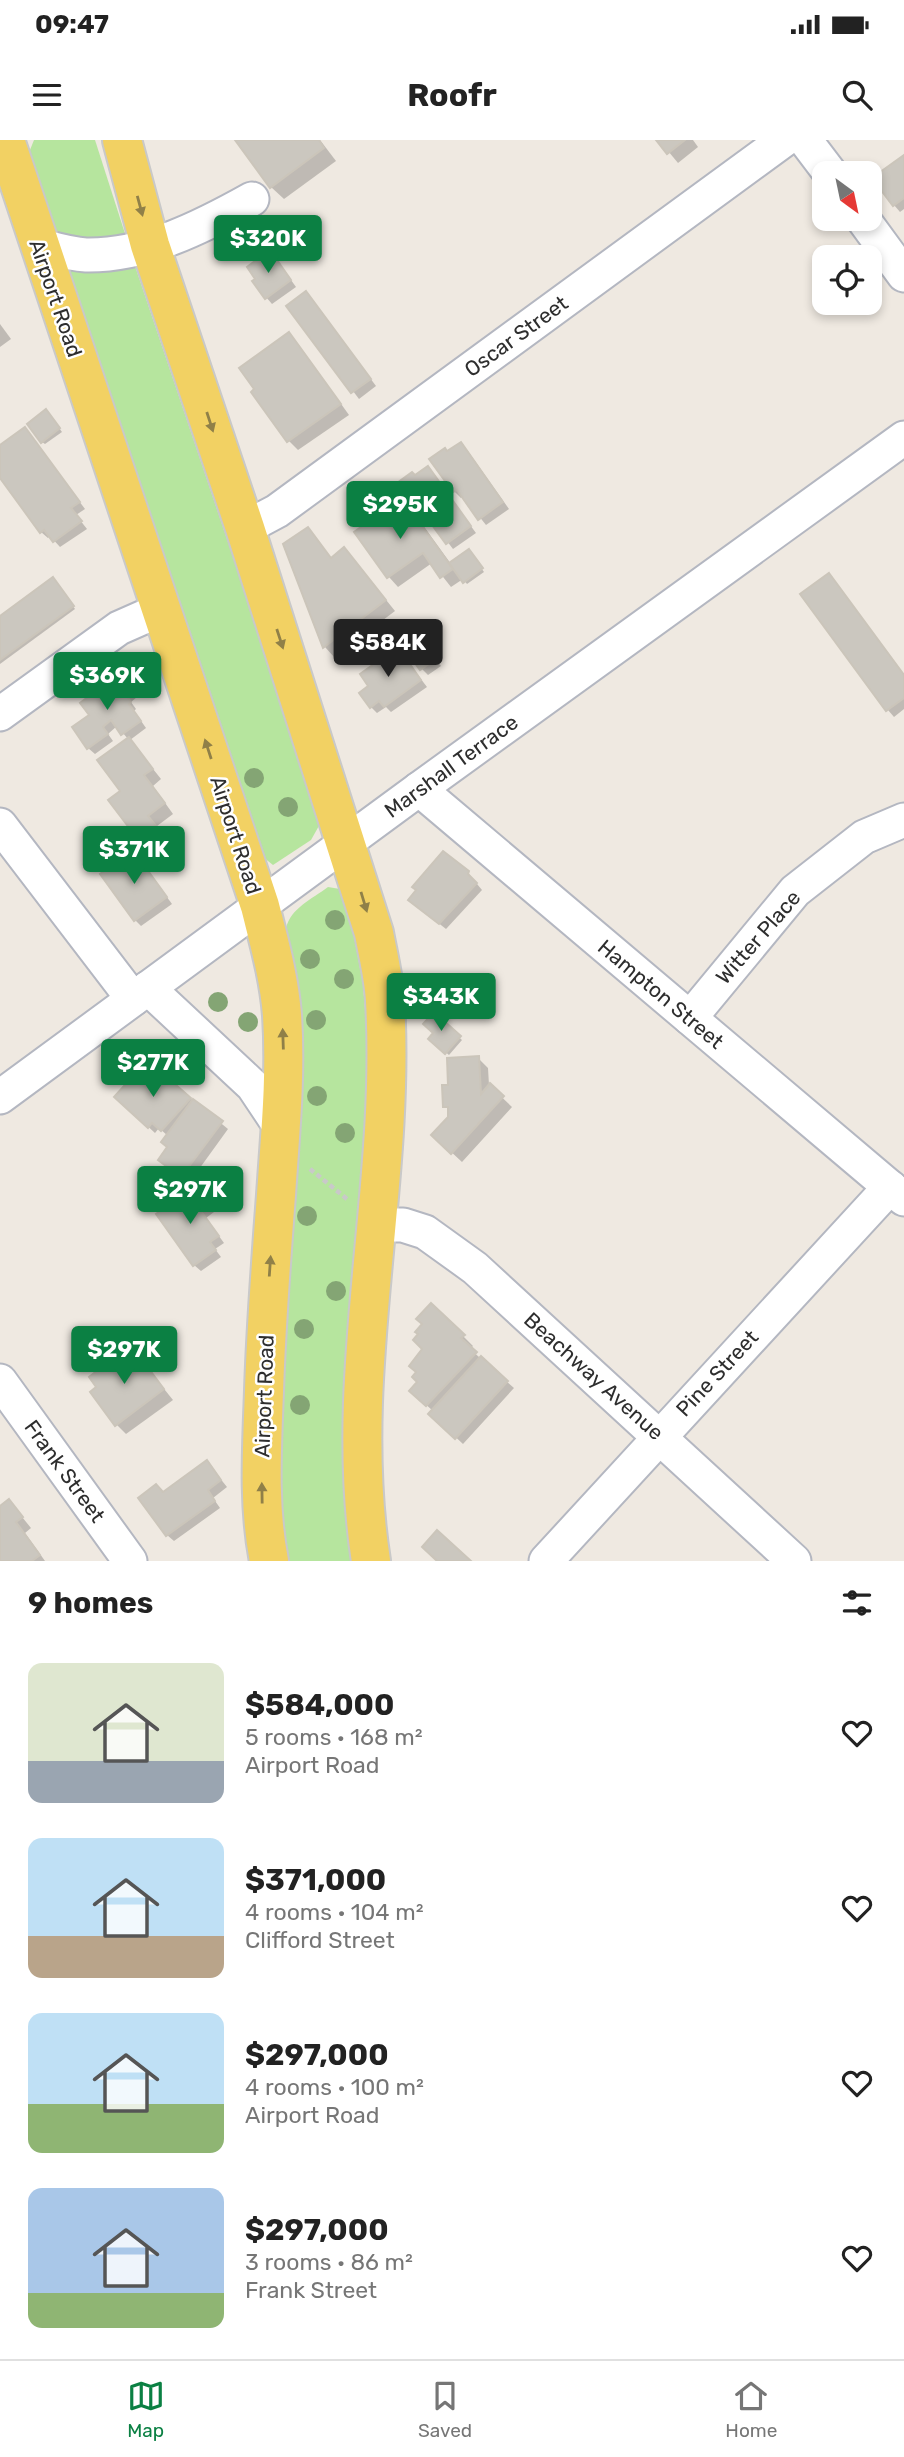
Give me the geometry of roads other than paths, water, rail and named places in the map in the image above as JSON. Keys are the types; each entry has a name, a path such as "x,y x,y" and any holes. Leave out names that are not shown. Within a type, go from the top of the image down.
{"main road":[{"name":"Airport Road","path":"5,140 260,906 276,968 282,1013 284,1061 261,1449 262,1557"},
{"path":"122,140 150,245 346,842 373,933 385,998 387,1109 370,1280 362,1448 364,1513 371,1561"}],"street":[{"name":"Oscar Street","path":"245,528 277,511 784,140"},
{"path":"806,140 821,161"},
{"path":"38,245 87,255 150,245 201,228 252,198"},
{"path":"872,231 904,275"},
{"name":"Marshall Terrace","path":"0,1097 346,842 904,438"},
{"path":"0,714 119,628 162,609"},
{"name":"Hampton Street","path":"419,789 897,1193"},
{"name":"Witter Place","path":"690,1018 795,891 864,837 904,820"},
{"path":"0,825 140,993 253,1086 280,1136"},
{"name":"Pine Street","path":"546,1561 660,1435 897,1193"},
{"name":"Beachway Avenue","path":"377,1217 425,1232 475,1268 660,1435 794,1561"},
{"name":"Frank Street","path":"0,1381 130,1561"}]}
